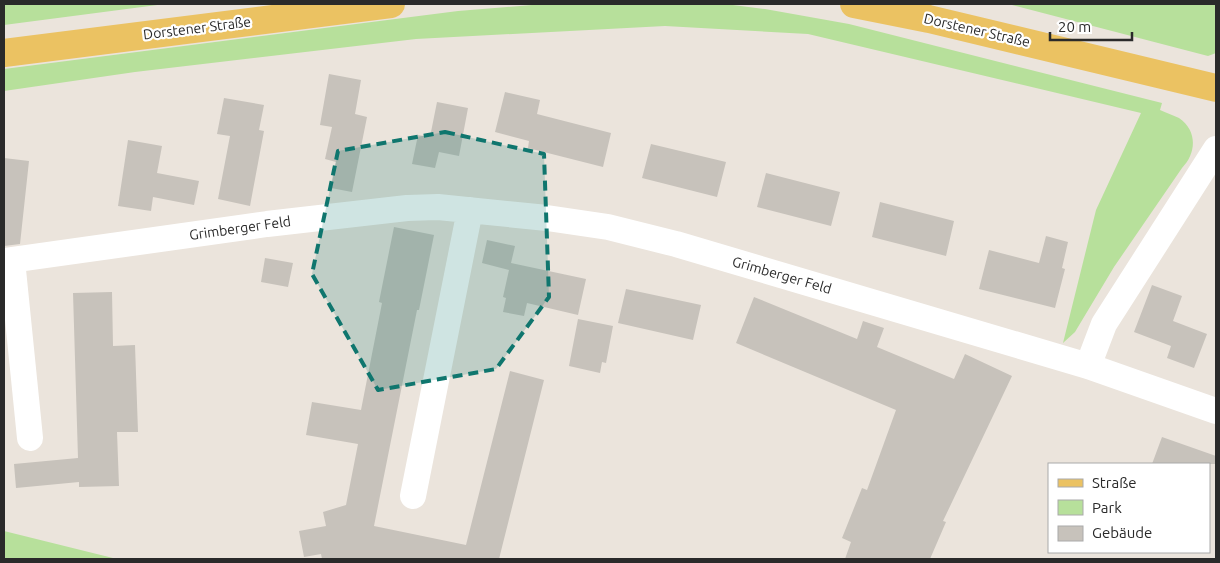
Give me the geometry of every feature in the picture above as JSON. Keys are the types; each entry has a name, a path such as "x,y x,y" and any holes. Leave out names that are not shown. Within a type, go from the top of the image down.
{"main road":[{"name":"Dorstener Straße","path":"4,53 391,4"},
{"name":"Dorstener Straße","path":"854,4 929,19 1216,88"}],"street":[{"path":"1088,366 1104,324 1216,150"},
{"name":"Grimberger Feld","path":"30,438 8,260 266,224 382,210 438,207 546,218 608,227 676,244 1088,366 1216,410"},
{"path":"414,496 470,210"}],"highlighted area":[{"path":"445,132 544,154 549,297 496,369 378,390 312,274 338,151"}],"green space":[{"path":"4,4 165,4 4,25"},
{"path":"544,4 725,4 849,24 1162,103 1160,110 1179,118 1189,129 1192,135 1192,149 1187,162 1114,267 1075,332 1063,343 1096,210 1141,113 808,34 665,26 416,39 135,72 4,91 4,69 458,11"},
{"path":"1008,4 1216,4 1216,53 1208,56"},
{"path":"4,531 117,559 4,559"}],"building":[{"path":"329,74 361,80 355,114 367,117 352,192 331,188 336,162 325,159 332,127 320,125"},
{"path":"505,92 540,100 537,114 611,133 603,167 528,148 529,141 495,132"},
{"path":"224,98 264,105 259,130 264,131 250,206 218,199 230,136 217,134"},
{"path":"437,102 468,108 459,156 439,152 435,168 412,164 418,135 430,137"},
{"path":"128,140 162,146 157,173 199,181 194,205 153,197 151,211 118,206"},
{"path":"651,144 726,162 717,197 642,178"},
{"path":"4,158 29,161 20,244 4,246"},
{"path":"766,173 840,192 831,226 757,207"},
{"path":"880,202 954,221 946,256 872,237"},
{"path":"394,227 434,235 419,310 417,310 374,526 466,545 510,371 544,380 499,559 322,559 321,554 304,557 299,531 326,526 323,512 346,505 358,444 306,435 312,402 361,410 382,303 379,302"},
{"path":"1046,236 1068,242 1062,268 1065,269 1055,308 979,289 989,250 1039,263"},
{"path":"487,240 515,246 511,263 586,279 578,315 527,303 524,316 503,312 506,298 503,297 509,270 482,263"},
{"path":"265,258 293,263 288,287 261,282"},
{"path":"1152,285 1182,296 1173,321 1207,334 1194,368 1167,358 1171,346 1134,332"},
{"path":"626,289 701,305 693,340 618,323"},
{"path":"112,292 113,346 135,345 138,432 117,432 119,486 79,487 79,482 16,488 14,464 78,458 73,293"},
{"path":"754,297 857,339 863,321 884,328 877,347 954,379 965,354 1012,376 943,521 946,522 930,559 845,559 851,542 842,538 862,488 867,490 896,410 736,343"},
{"path":"578,319 613,326 606,363 602,362 600,373 569,366"},
{"path":"1162,437 1216,456 1216,464 1152,463"}]}
